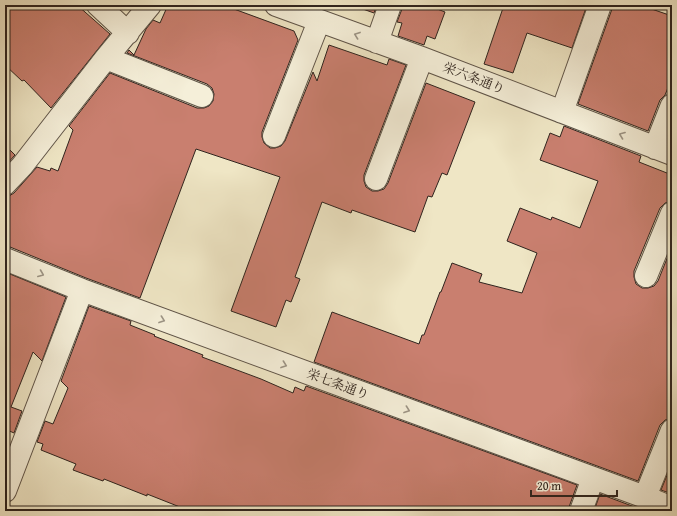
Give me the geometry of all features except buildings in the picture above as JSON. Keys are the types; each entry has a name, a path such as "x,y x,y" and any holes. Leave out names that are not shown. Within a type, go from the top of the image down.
{"street":[{"path":"98,5 128,33"},
{"path":"5,184 22,166 106,58 150,5"},
{"name":"栄六条通り","path":"276,5 422,58 664,151"},
{"path":"377,42 390,5"},
{"path":"562,112 600,5"},
{"path":"274,136 319,21"},
{"path":"106,58 202,96"},
{"path":"376,179 422,58"},
{"path":"664,151 672,105"},
{"path":"646,276 672,213"},
{"name":"栄七条通り","path":"5,259 82,290 672,508"},
{"path":"5,491 82,290"},
{"path":"645,497 672,430"},
{"path":"581,511 593,478"}]}
